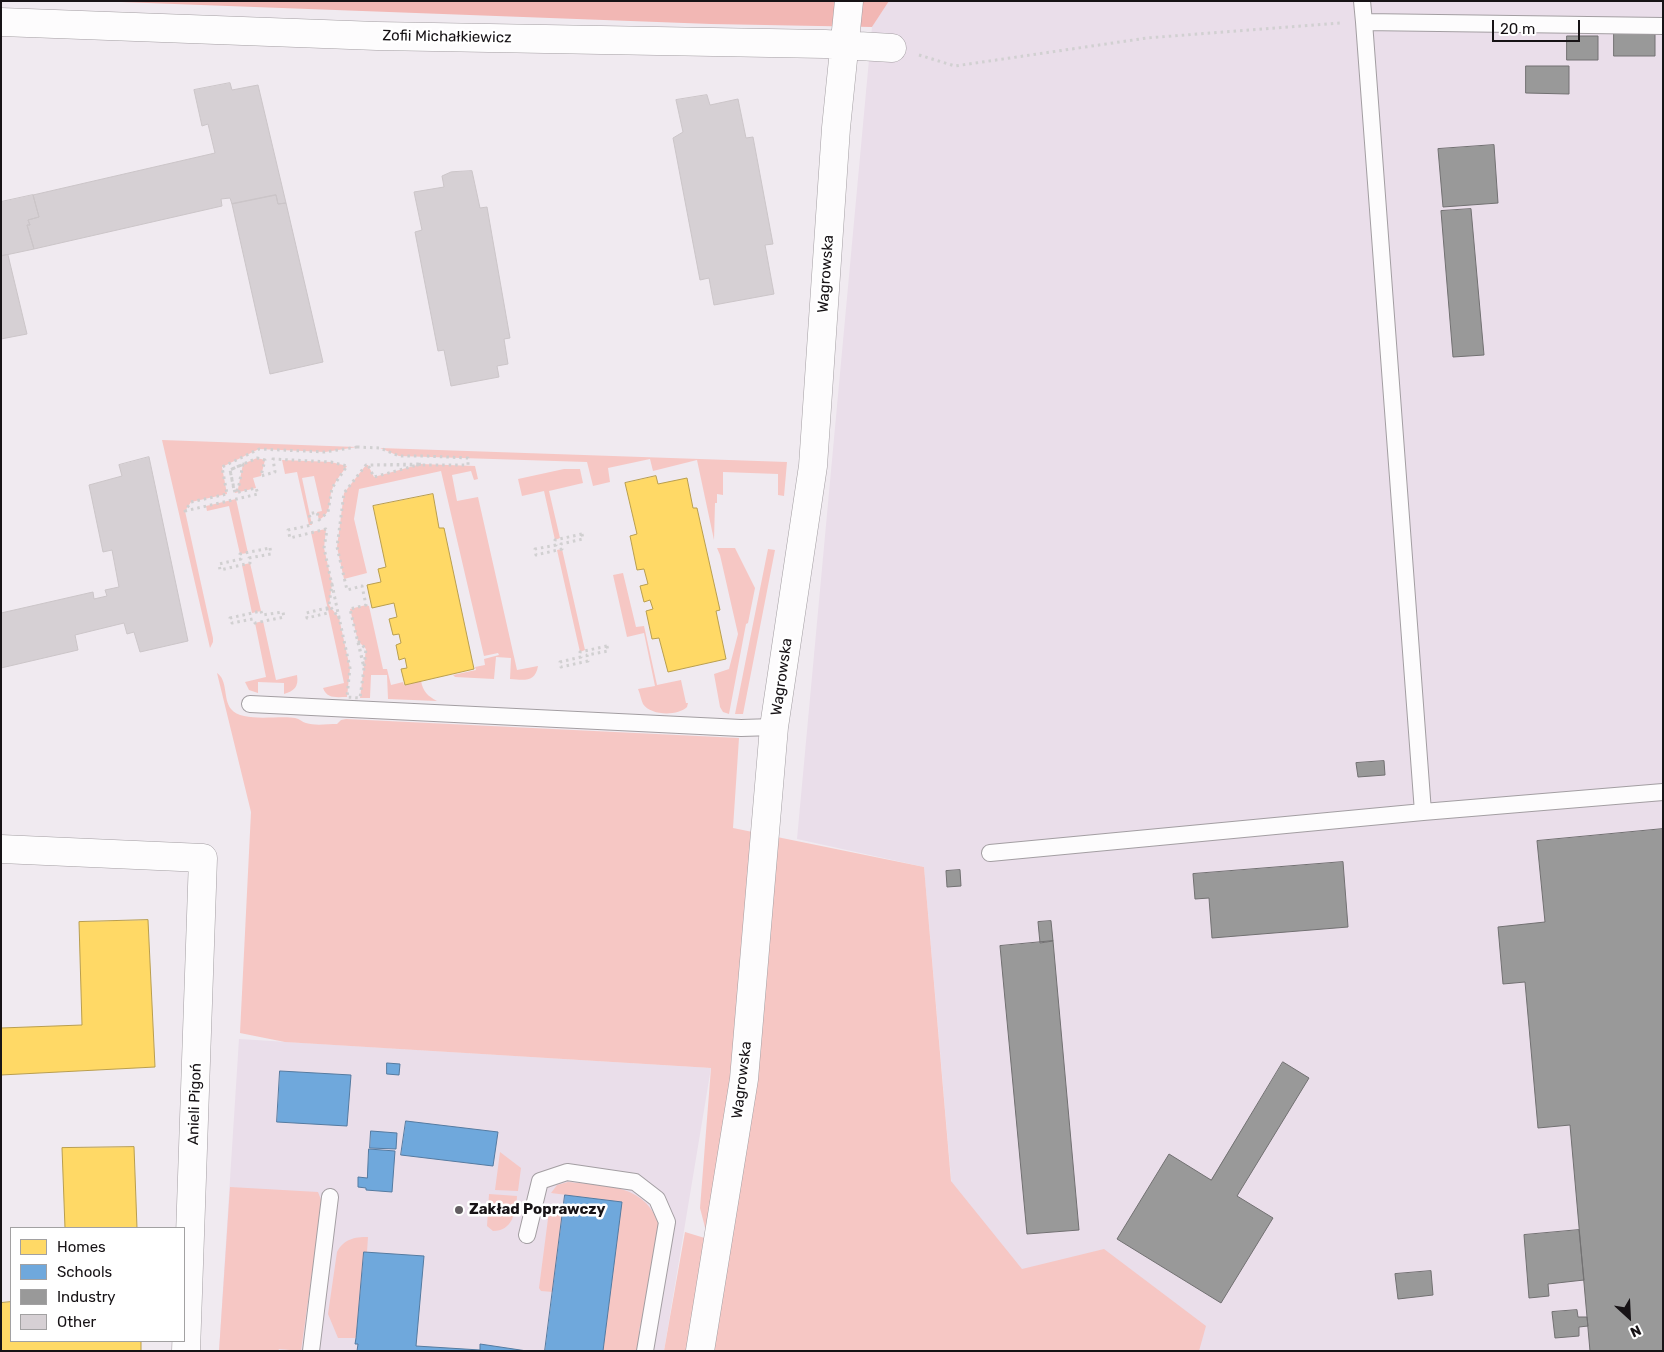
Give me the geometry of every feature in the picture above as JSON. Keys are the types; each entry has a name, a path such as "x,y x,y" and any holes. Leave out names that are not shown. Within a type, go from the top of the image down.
{"street":[{"name":"Wagrowska","path":"700,1351 744,1079 774,727 813,466 836,128 849,1"},
{"name":"Zofii Michałkiewicz","path":"1,22 377,36 844,45 892,48"},
{"name":"Anieli Pigoń","path":"1,849 203,858 186,1351"}],"lane":[{"path":"1362,1 1422,812"},
{"path":"1364,22 1663,26"},
{"path":"250,704 741,728 774,727"},
{"path":"990,853 1422,812 1663,792"},
{"path":"527,1235 540,1181 567,1172 635,1182 657,1199 667,1222 645,1351"},
{"path":"312,1351 330,1197"}],"path":[{"path":"892,48 955,66 1147,38 1364,22"},
{"path":"357,447 380,448 399,456 468,458 468,465 368,465 344,493 337,547 346,590 362,586 366,605 350,609 364,668 360,698 347,697 350,668 324,548 326,529 290,538 288,530 312,525 309,514 317,512 319,520 328,512 332,488 347,466 331,462 272,459 275,472 262,476 265,460 257,458 243,464 230,470 235,493 256,488 258,494 185,511 191,502 227,494 222,467 259,449 324,452 357,447"},
{"path":"234,490 238,490 243,464"},
{"path":"368,465 374,477 421,464"},
{"path":"582,534 582,539 561,544 562,549 536,555 535,550 556,545 555,540 582,534"},
{"path":"270,548 270,554 249,558 250,563 220,570 219,564 241,559 240,554 270,548"},
{"path":"332,584 334,592 339,618 329,605 332,584"},
{"path":"327,608 328,613 307,618 306,613 327,608"},
{"path":"261,611 262,615 283,612 284,616 254,623 253,619 232,623 230,618 261,611"},
{"path":"358,641 366,649 364,668 360,650"},
{"path":"607,646 608,651 587,655 588,661 561,667 560,662 581,657 580,652 607,646"}],"shaded area":[{"path":"94,1 889,1 872,27 711,24"},
{"path":"889,1 1663,1 1663,1351 966,1351 924,867 797,839 872,27"},
{"path":"162,440 357,447 325,452 259,449 222,467 227,494 191,502 185,511 213,638 210,648"},
{"path":"380,448 787,462 784,496 778,495 778,474 723,472 723,495 717,494 717,503 715,503 714,540 697,460 653,471 650,459 608,468 610,482 593,486 587,462 399,456"},
{"path":"257,458 265,460 261,476 253,478 256,488 235,493 234,490 238,489 243,464"},
{"path":"282,460 331,462 347,466 333,487 327,513 319,520 317,512 322,511 314,476 302,478 312,525 309,525 297,472 285,474"},
{"path":"421,464 475,466 478,479 474,480 471,471 452,475 457,501 478,497 517,670 538,666 532,678 524,680 510,679 511,658 496,657 494,679 455,677 453,675 476,670 475,667 485,665 484,659 499,655 498,653 484,656 441,471 359,489 354,519 367,573 344,579 337,547 344,493 366,465 368,465 374,477"},
{"path":"564,469 580,469 583,483 549,491 560,538 555,540 544,491 522,496 518,479"},
{"path":"236,499 248,553 240,554 229,506 207,511 206,506"},
{"path":"326,529 324,548 332,584 329,605 339,618 350,668 347,697 329,696 323,688 344,683 311,532"},
{"path":"717,548 735,548 755,588 748,623 746,624 729,714 723,712 720,707 714,674 729,669 738,634"},
{"path":"562,549 585,650 580,652 557,550"},
{"path":"768,549 775,550 743,714 735,714"},
{"path":"250,563 261,611 252,613 242,565"},
{"path":"623,573 636,627 644,626 657,685 681,680 686,703 688,703 687,707 683,710 671,713 658,713 643,704 638,689 655,686 644,633 627,637 613,575"},
{"path":"369,606 383,669 387,669 391,685 403,682 404,685 421,681 426,693 437,701 388,699 387,675 371,675 370,698 360,698 366,649 358,641 350,609"},
{"path":"263,621 276,680 297,675 295,688 284,694 284,683 258,682 258,693 249,690 245,682 266,677 255,623"},
{"path":"217,673 223,680 231,709 243,716 261,718 288,717 317,725 337,724 341,720 346,719 739,738 733,828 924,867 951,1181 1022,1269 1104,1249 1206,1326 1199,1351 664,1351 685,1232 708,1239 700,1208 711,1068 285,1042 240,1033 251,812"},
{"name":"Zakład Poprawczy","path":"239,1039 711,1068 664,1351 219,1351"},
{"path":"500,1152 521,1168 518,1191 495,1190"},
{"path":"568,1182 609,1186 634,1194 653,1211 659,1225 643,1326 640,1326 639,1331 641,1332 638,1351 603,1351 622,1202 551,1193 557,1185"},
{"path":"230,1187 318,1192 322,1202 301,1351 279,1349 278,1351 219,1351"},
{"path":"489,1194 517,1196 514,1215 505,1228 493,1231 487,1226"},
{"path":"549,1211 563,1212 553,1292 541,1291 539,1288"},
{"path":"368,1237 367,1252 364,1252 356,1338 338,1338 328,1314 337,1252 343,1244 350,1240"}],"building: Homes":[{"path":"656,476 658,484 687,478 693,508 697,508 720,610 716,611 726,659 668,672 659,638 652,639 646,611 653,609 650,600 644,602 640,586 648,584 644,569 637,570 630,536 637,534 625,483"},
{"path":"433,494 439,528 444,528 474,669 405,685 401,669 407,668 405,658 399,660 396,645 401,643 399,634 393,635 389,619 397,617 394,603 372,608 367,585 381,582 378,569 386,567 373,506"},
{"path":"148,920 155,1067 1,1075 1,1028 82,1025 79,922"},
{"path":"134,1147 137,1227 65,1227 62,1148"},
{"path":"10,1302 10,1342 141,1342 141,1351 1,1351 1,1303"}],"building: Schools":[{"path":"387,1063 400,1064 399,1075 387,1074"},
{"path":"280,1071 351,1075 347,1126 277,1122"},
{"path":"406,1121 498,1132 493,1166 401,1155"},
{"path":"371,1131 397,1133 396,1149 370,1148"},
{"path":"369,1149 395,1151 392,1192 366,1190 366,1188 358,1187 358,1177 367,1178"},
{"path":"565,1195 622,1202 603,1351 545,1351"},
{"path":"364,1252 424,1256 416,1346 480,1350 480,1344 527,1351 357,1351 358,1344 355,1344"}],"building: Industry":[{"path":"1614,33 1655,34 1655,56 1614,56"},
{"path":"1567,36 1598,36 1598,60 1567,60"},
{"path":"1526,66 1569,66 1569,94 1526,93"},
{"path":"1494,145 1498,203 1443,207 1438,149"},
{"path":"1471,209 1484,355 1453,357 1441,211"},
{"path":"1384,761 1385,775 1358,777 1356,763"},
{"path":"1663,829 1663,1351 1590,1351 1570,1125 1538,1128 1525,982 1503,984 1498,927 1545,922 1537,841"},
{"path":"1343,862 1348,927 1212,938 1209,898 1195,899 1193,874"},
{"path":"960,870 961,886 947,887 946,871"},
{"path":"1051,921 1053,941 1040,943 1038,922"},
{"path":"1053,941 1079,1230 1027,1234 1000,946"},
{"path":"1283,1062 1309,1078 1237,1196 1273,1218 1221,1303 1117,1239 1169,1154 1211,1180"},
{"path":"1579,1230 1584,1280 1548,1284 1549,1296 1529,1298 1524,1235"},
{"path":"1431,1271 1433,1295 1398,1299 1395,1274"},
{"path":"1577,1310 1578,1317 1587,1317 1588,1326 1579,1327 1579,1336 1555,1338 1552,1312"}],"building: Other":[{"path":"230,83 232,90 258,85 286,203 278,204 276,195 232,204 230,198 221,199 222,206 34,249 27,225 30,225 28,220 39,217 33,195 215,153 208,124 202,126 194,90"},
{"path":"707,95 710,105 738,99 746,138 753,137 773,244 765,245 774,294 714,305 709,278 700,280 673,138 683,132 676,100"},
{"path":"472,171 480,208 487,207 510,338 504,339 508,364 497,366 499,377 451,386 444,350 438,351 415,232 422,230 414,192 444,187 442,176 451,172"},
{"path":"33,195 39,217 28,220 30,225 27,225 34,249 1,256 1,202"},
{"path":"276,195 278,204 286,203 323,362 270,374 232,204"},
{"path":"8,255 27,334 1,339 1,256"},
{"path":"149,457 188,641 140,652 134,632 127,634 124,623 75,635 78,650 1,668 1,613 93,592 94,599 107,596 105,590 119,587 112,550 103,552 89,485 122,476 119,465"}],"place":[{"name":"Zakład Poprawczy","path":"459,1210"}]}
